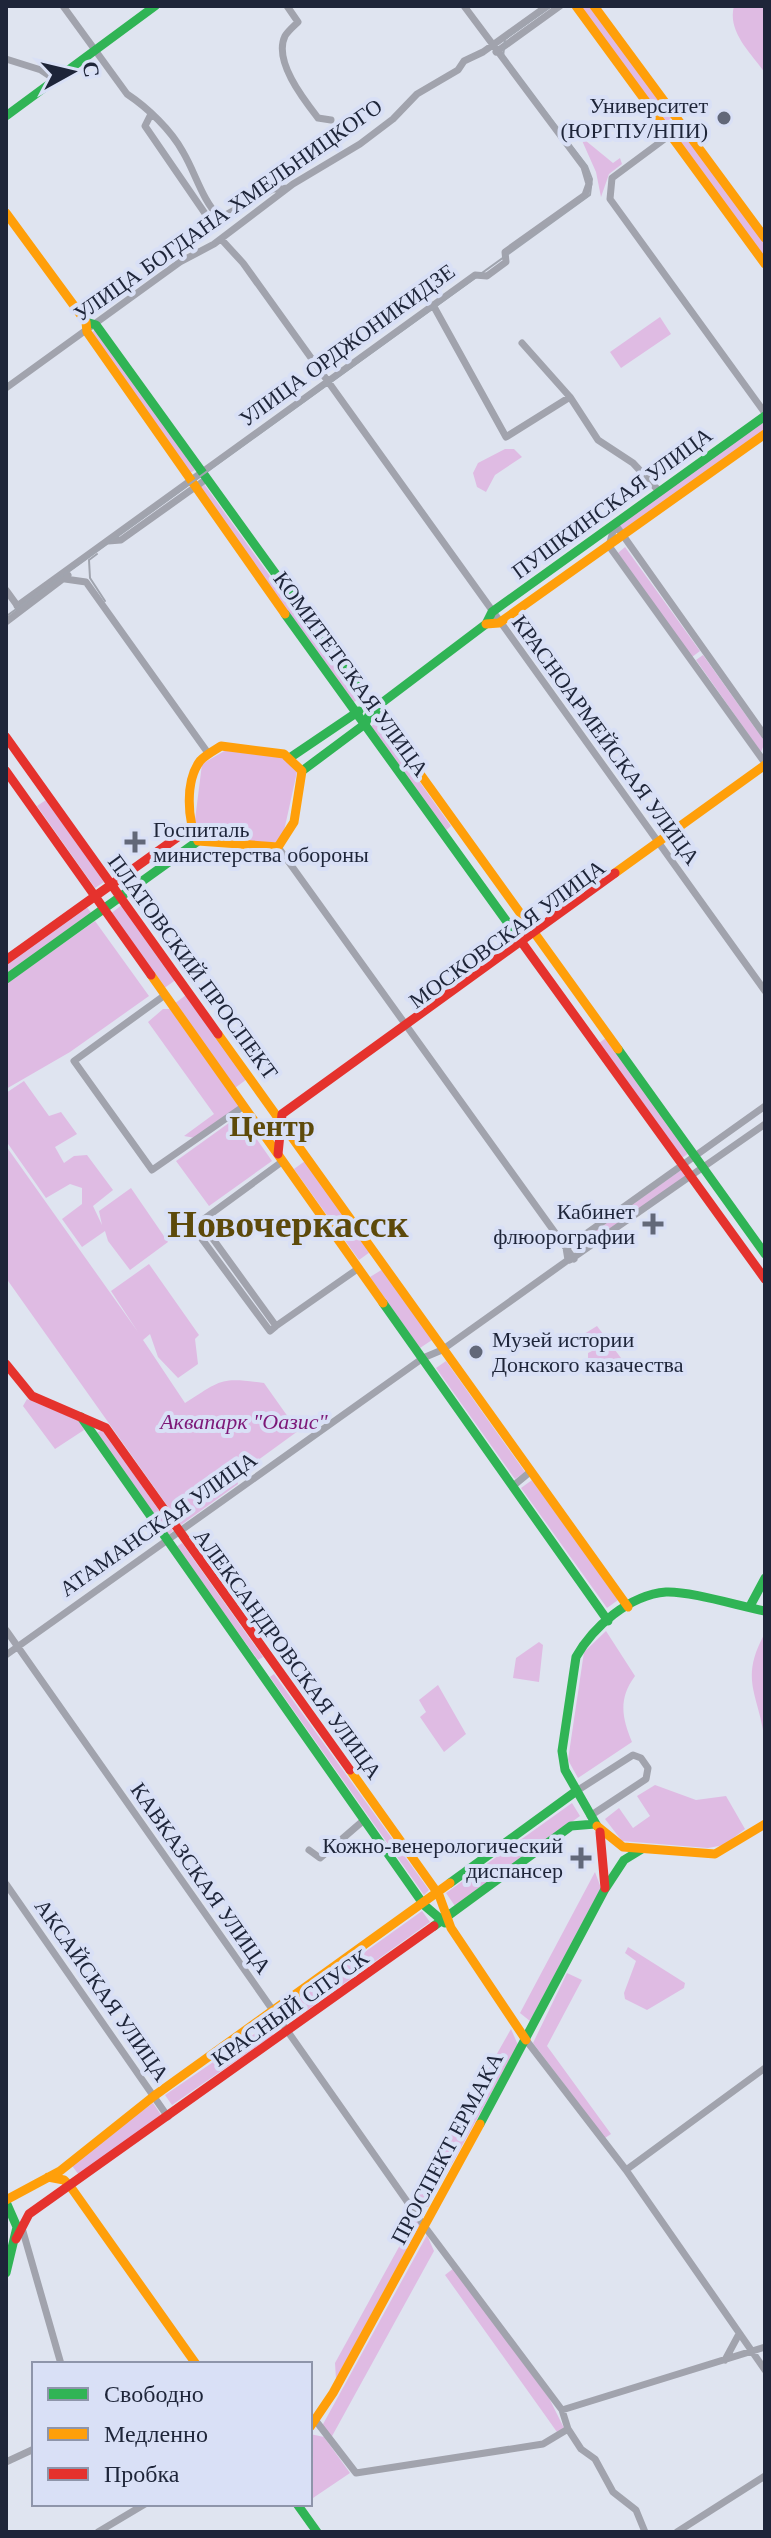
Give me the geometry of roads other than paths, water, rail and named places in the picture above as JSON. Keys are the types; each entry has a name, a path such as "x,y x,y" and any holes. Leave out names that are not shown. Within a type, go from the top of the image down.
{"street":[{"path":"63,6 127,94 151,114 183,152 197,183 220,218 273,189 287,188"},
{"path":"6,116 53,78 96,53 155,6"},
{"name":"УЛИЦА БОГДАНА ХМЕЛЬНИЦКОГО","path":"287,6 298,22 285,37 283,47 290,75 318,118 331,120"},
{"path":"464,6 494,48"},
{"name":"УЛИЦА БОГДАНА ХМЕЛЬНИЦКОГО","path":"494,48 547,6"},
{"name":"УЛИЦА БОГДАНА ХМЕЛЬНИЦКОГО","path":"6,388 180,262 221,239 287,188 360,144 393,119 417,94 560,6"},
{"path":"576,6 765,264"},
{"path":"594,6 765,238"},
{"name":"УЛИЦА ОРДЖОНИКИДЗЕ","path":"6,622 106,541 191,484 326,382 475,275 487,276 506,262 505,252 585,195 589,184 587,173 494,48"},
{"path":"6,59 41,70 53,78"},
{"path":"151,114 145,126 215,228"},
{"path":"682,126 612,178 608,188 610,199 765,414"},
{"name":"КОМИТЕТСКАЯ УЛИЦА","path":"6,213 202,476 765,1254"},
{"name":"КРАСНОАРМЕЙСКАЯ УЛИЦА","path":"221,239 243,263 765,991"},
{"path":"433,305 506,437 570,397"},
{"name":"КОМИТЕТСКАЯ УЛИЦА","path":"90,326 191,484 765,1279"},
{"path":"522,343 570,397 598,440 633,463 659,491"},
{"name":"ПУШКИНСКАЯ УЛИЦА","path":"302,771 365,724 371,711 486,624 492,612 765,414"},
{"name":"ПУШКИНСКАЯ УЛИЦА","path":"499,623 765,434"},
{"path":"615,524 765,736"},
{"path":"615,524 609,546 765,766"},
{"name":"УЛИЦА ОРДЖОНИКИДЗЕ","path":"19,609 65,579 74,565"},
{"path":"264,585 275,578"},
{"path":"65,579 86,582 208,753"},
{"path":"6,590 19,609"},
{"path":"486,624 499,623"},
{"path":"691,660 704,650"},
{"path":"291,757 356,711 371,711"},
{"name":"ПЛАТОВСКИЙ ПРОСПЕКТ","path":"6,737 628,1607"},
{"path":"198,841 189,829 197,770 208,753 232,746 291,757 302,771 294,822 278,847"},
{"name":"МОСКОВСКАЯ УЛИЦА","path":"292,1138 291,1113 765,766"},
{"name":"ПЛАТОВСКИЙ ПРОСПЕКТ","path":"6,771 608,1621"},
{"path":"30,805 46,793"},
{"path":"446,835 455,828"},
{"path":"6,960 189,829"},
{"path":"6,979 198,841 278,847 566,1248 571,1260"},
{"path":"183,983 74,1061 152,1170 244,1106"},
{"name":"МОСКОВСКАЯ УЛИЦА","path":"280,1121 289,1110 408,1027"},
{"path":"595,1043 607,1034"},
{"path":"270,1106 289,1110"},
{"path":"566,1248 765,1106"},
{"path":"280,1121 280,1158 197,1224 270,1331 378,1258"},
{"name":"АТАМАНСКАЯ УЛИЦА","path":"6,1655 423,1358 442,1350 765,1124"},
{"name":"АЛЕКСАНДРОВСКАЯ УЛИЦА","path":"6,1364 32,1396 106,1428 439,1895 447,1922 526,2040 626,2170 765,2370"},
{"name":"АЛЕКСАНДРОВСКАЯ УЛИЦА","path":"81,1417 424,1905 447,1922"},
{"path":"513,1486 530,1472"},
{"path":"750,1606 765,1578"},
{"path":"765,1611 667,1592 652,1594 628,1607 582,1644 576,1657 562,1751 565,1770 595,1824 623,1847 715,1854 765,1824"},
{"name":"КАВКАЗСКАЯ УЛИЦА","path":"6,1630 425,2227 562,2410 568,2429 581,2449 595,2459 613,2492 636,2510 645,2532"},
{"path":"575,1792 630,1756 639,1756 648,1768 648,1777 595,1824"},
{"name":"КРАСНЫЙ СПУСК","path":"6,2201 21,2196 48,2177 154,2096 439,1895 575,1792"},
{"path":"309,1850 320,1858 326,1855 341,1836 364,1820"},
{"path":"595,1824 605,1889"},
{"name":"КРАСНЫЙ СПУСК","path":"6,2273 16,2239 17,2218 29,2214 70,2186 447,1922 571,1826 595,1824"},
{"path":"751,1833 765,1835"},
{"name":"ПРОСПЕКТ ЕРМАКА","path":"313,2424 425,2227 605,1889 624,1860 642,1849"},
{"name":"АКСАЙСКАЯ УЛИЦА","path":"6,1884 168,2117"},
{"path":"626,2170 765,2068"},
{"path":"60,2168 195,2362"},
{"path":"48,2177 64,2180 70,2186"},
{"path":"6,2201 17,2218 60,2362"},
{"path":"725,2360 739,2334"},
{"path":"562,2410 765,2347"},
{"path":"313,2424 356,2473 543,2444 568,2429"},
{"path":"6,2462 32,2450"},
{"path":"677,2532 765,2476"},
{"path":"98,2532 142,2506"},
{"path":"298,2506 317,2532"}],"tram line":[{"path":"8,615 590,195 592,179 587,166 503,57 505,39 552,6"},
{"path":"97,554 89,560 90,578 105,601"}],"place":[{"name":"Университет (ЮРГПУ/НПИ)","path":"724,118"},
{"name":"Госпиталь министерства обороны","path":"135,842"},
{"name":"Кабинет флюорографии","path":"653,1224"},
{"name":"Музей истории Донского казачества","path":"476,1352"},
{"name":"Кожно-венерологический диспансер","path":"581,1858"}],"district":[{"name":"Центр","path":"272,1125"},
{"name":"Новочеркасск","path":"288,1224"}],"park label":[{"name":"Аквапарк \"Оазис\"","path":"244,1421"}]}
